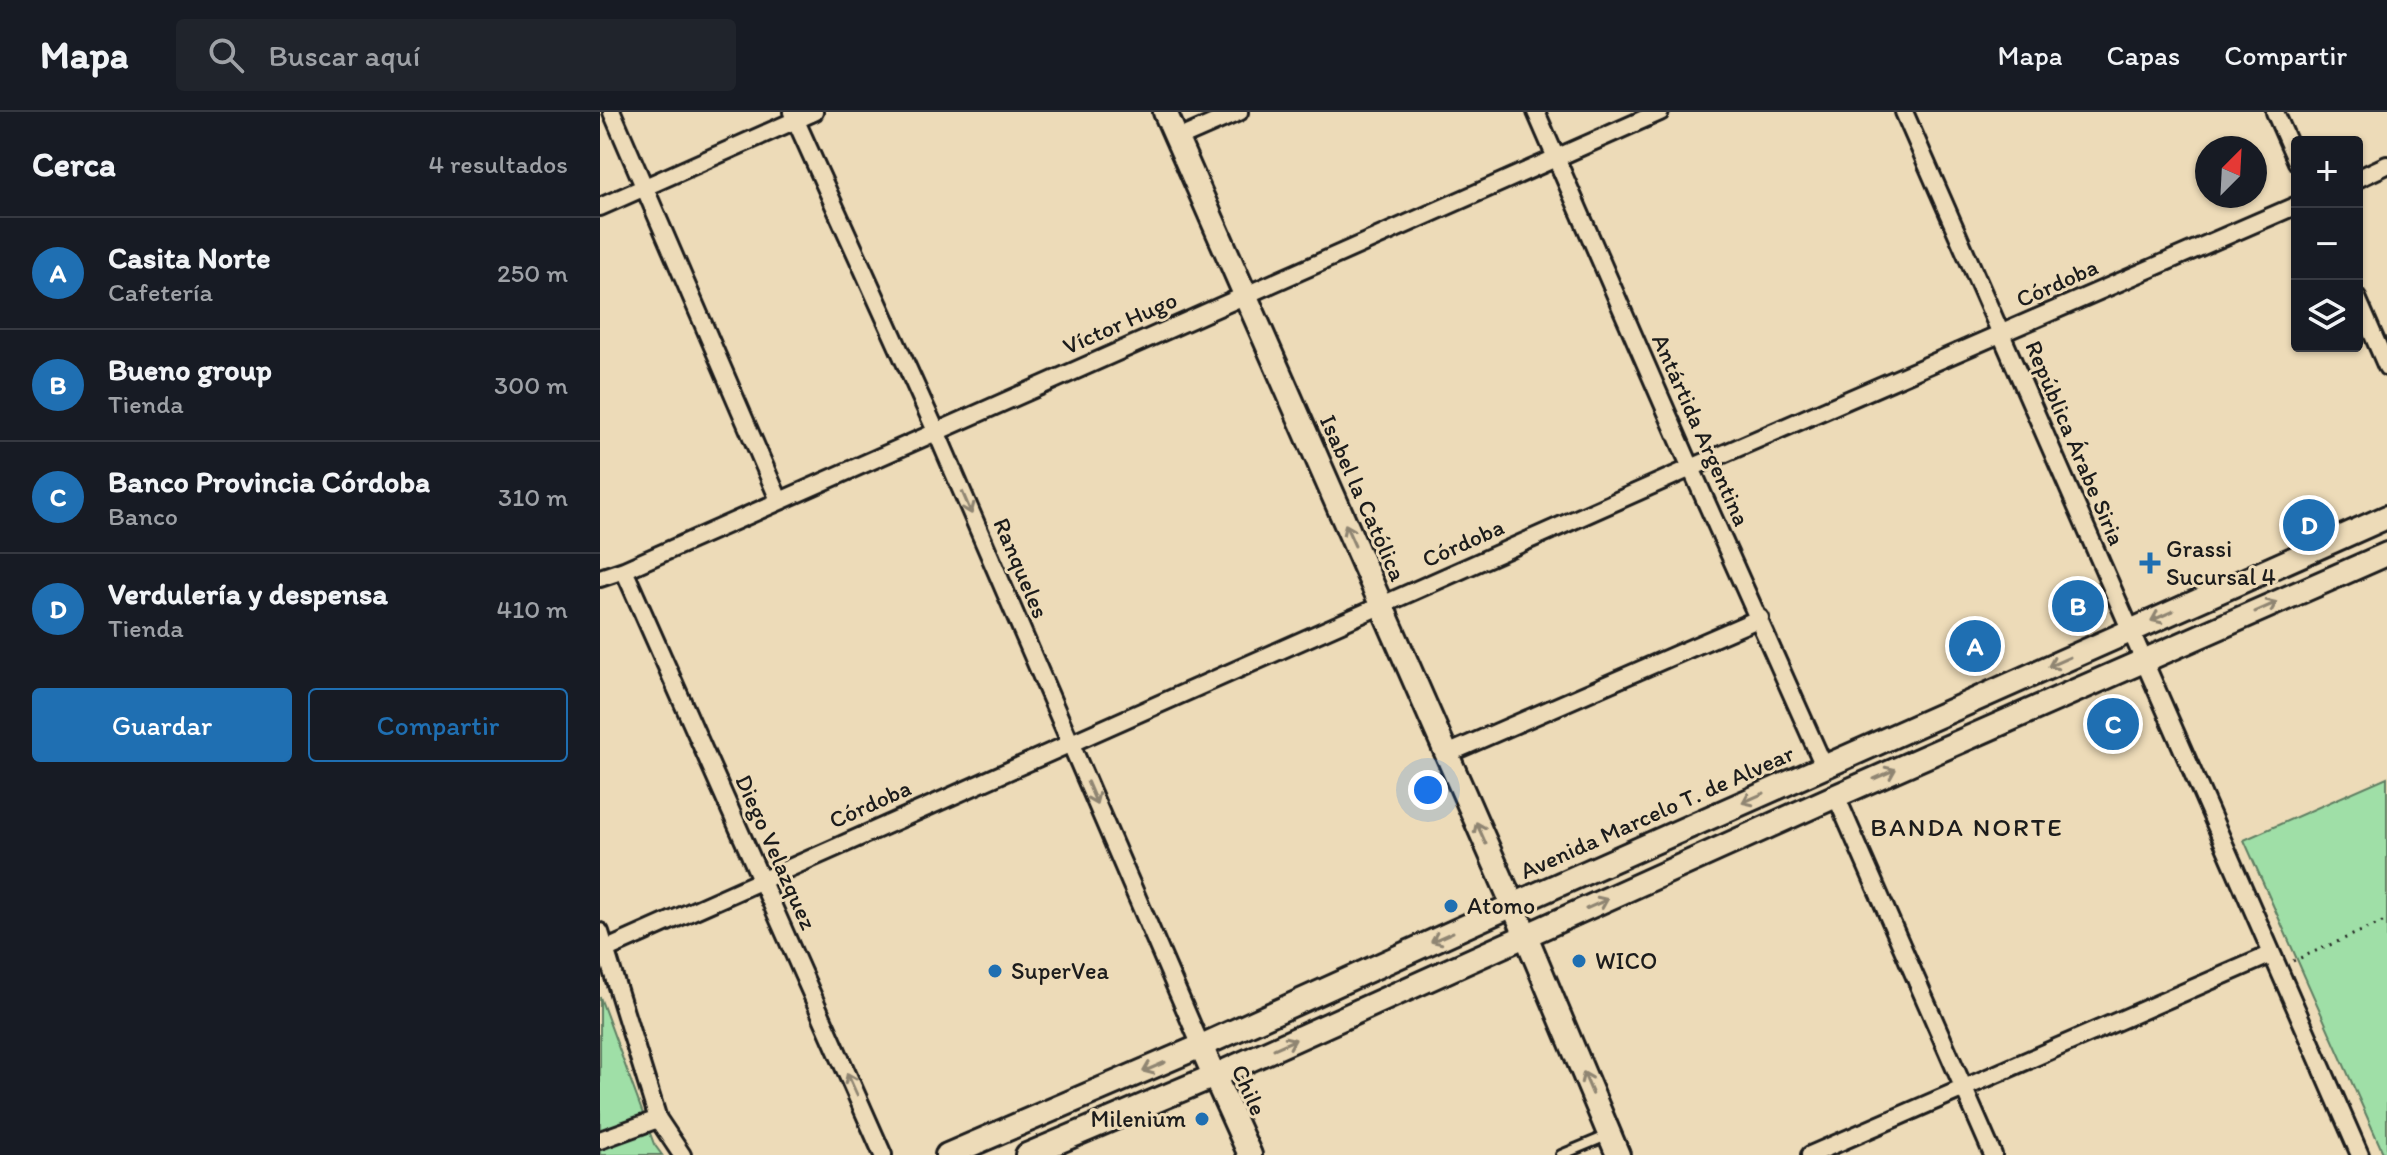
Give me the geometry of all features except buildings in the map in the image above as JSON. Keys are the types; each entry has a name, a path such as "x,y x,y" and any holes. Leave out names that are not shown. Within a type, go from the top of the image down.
{"main road":[{"name":"Isabel la Católica","path":"1165,112 1513,905 1614,1145"},
{"name":"Avenida Marcelo T. de Alvear","path":"947,1155 1201,1046 2387,517"},
{"path":"1027,1155 1064,1148 1214,1076 1836,796 2387,554"},
{"name":"Chile","path":"1201,1046 1250,1155"}],"street":[{"path":"612,112 779,500"},
{"path":"600,207 793,116 814,112"},
{"path":"1177,139 1239,112"},
{"name":"Antártida Argentina","path":"1536,112 1824,766"},
{"name":"Víctor Hugo","path":"600,578 1660,112"},
{"name":"República Árabe Siria","path":"1904,112 2360,1155"},
{"path":"2275,112 2291,148"},
{"name":"Ranqueles","path":"793,116 936,431 1201,1046"},
{"path":"2363,176 2387,165"},
{"name":"Córdoba","path":"607,949 1691,468 2291,208"},
{"path":"2363,312 2387,367"},
{"name":"Diego Velazquez","path":"624,570 883,1155"},
{"path":"1447,754 1760,618"},
{"path":"1836,796 1993,1155"},
{"path":"600,932 658,1119 682,1155"},
{"path":"1810,1155 1963,1088 2275,961"},
{"path":"600,1140 658,1119"}],"lane":[{"path":"1561,1155 1614,1145"}],"path":[{"path":"2275,961 2387,920"}],"green space":[{"path":"2387,777 2387,1155 2384,1155 2244,840"},
{"path":"600,997 654,1144 662,1155 600,1155"}],"place":[{"name":"Verdulería y despensa","path":"2309,525"},
{"name":"Grassi Sucursal 4","path":"2150,563"},
{"name":"Bueno group","path":"2078,606"},
{"name":"Casita Norte","path":"1975,646"},
{"name":"Banco Provincia Córdoba","path":"2113,724"},
{"name":"Atomo","path":"1451,906"},
{"name":"WICO","path":"1579,961"},
{"name":"SuperVea","path":"995,971"},
{"name":"Milenium","path":"1202,1119"}],"district":[{"name":"BANDA NORTE","path":"1967,827"}]}
